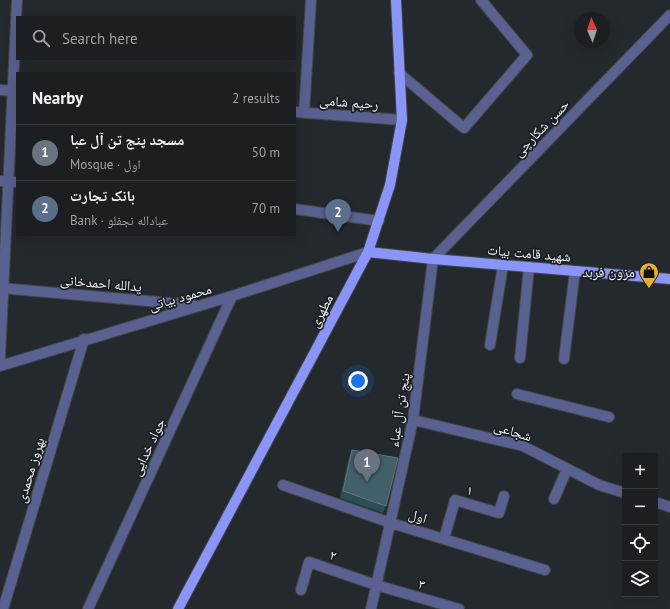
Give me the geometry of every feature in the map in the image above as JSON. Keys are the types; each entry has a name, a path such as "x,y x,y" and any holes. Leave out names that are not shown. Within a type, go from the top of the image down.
{"main road":[{"name":"مطهری","path":"178,609 368,252 390,185 402,120 396,0"},
{"name":"شهید قامت بیات","path":"368,252 433,260 670,279"}],"street":[{"path":"17,0 17,16"},
{"path":"300,112 311,0"},
{"path":"399,73 464,128 527,55 481,0"},
{"name":"حسن شکارچی","path":"433,260 670,16"},
{"path":"0,356 2,288 15,91 16,46"},
{"path":"0,90 15,91"},
{"name":"رحیم شامی","path":"300,112 402,120"},
{"path":"296,209 379,220"},
{"name":"محمود بیاتی","path":"0,366 84,339 232,296 368,252"},
{"name":"پنج تن آل عباء","path":"371,609 414,420 433,260"},
{"path":"490,345 503,265"},
{"path":"520,358 529,267"},
{"path":"564,359 575,271"},
{"name":"یدالله احمدخانی","path":"2,288 199,306"},
{"name":"جواد خدایی","path":"88,609 232,296"},
{"name":"بهروز محمدی","path":"3,609 84,339"},
{"path":"517,394 609,417"},
{"name":"شجاعی","path":"414,420 523,446 598,485 622,492"},
{"path":"554,499 567,468"},
{"name":"اول","path":"283,485 391,523 545,570"},
{"name":"۱","path":"444,539 455,500 499,513 504,496"},
{"path":"658,503 670,507"},
{"name":"۲","path":"301,590 309,562 376,585"},
{"name":"۳","path":"376,585 459,609"}],"building":[{"path":"352,450 398,458 386,506 343,491"}],"place":[{"name":"بانک تجارت","path":"338,232"},
{"name":"مزون فربد","path":"649,289"},
{"name":"مسجد پنج تن آل عبا","path":"367,482"}]}
